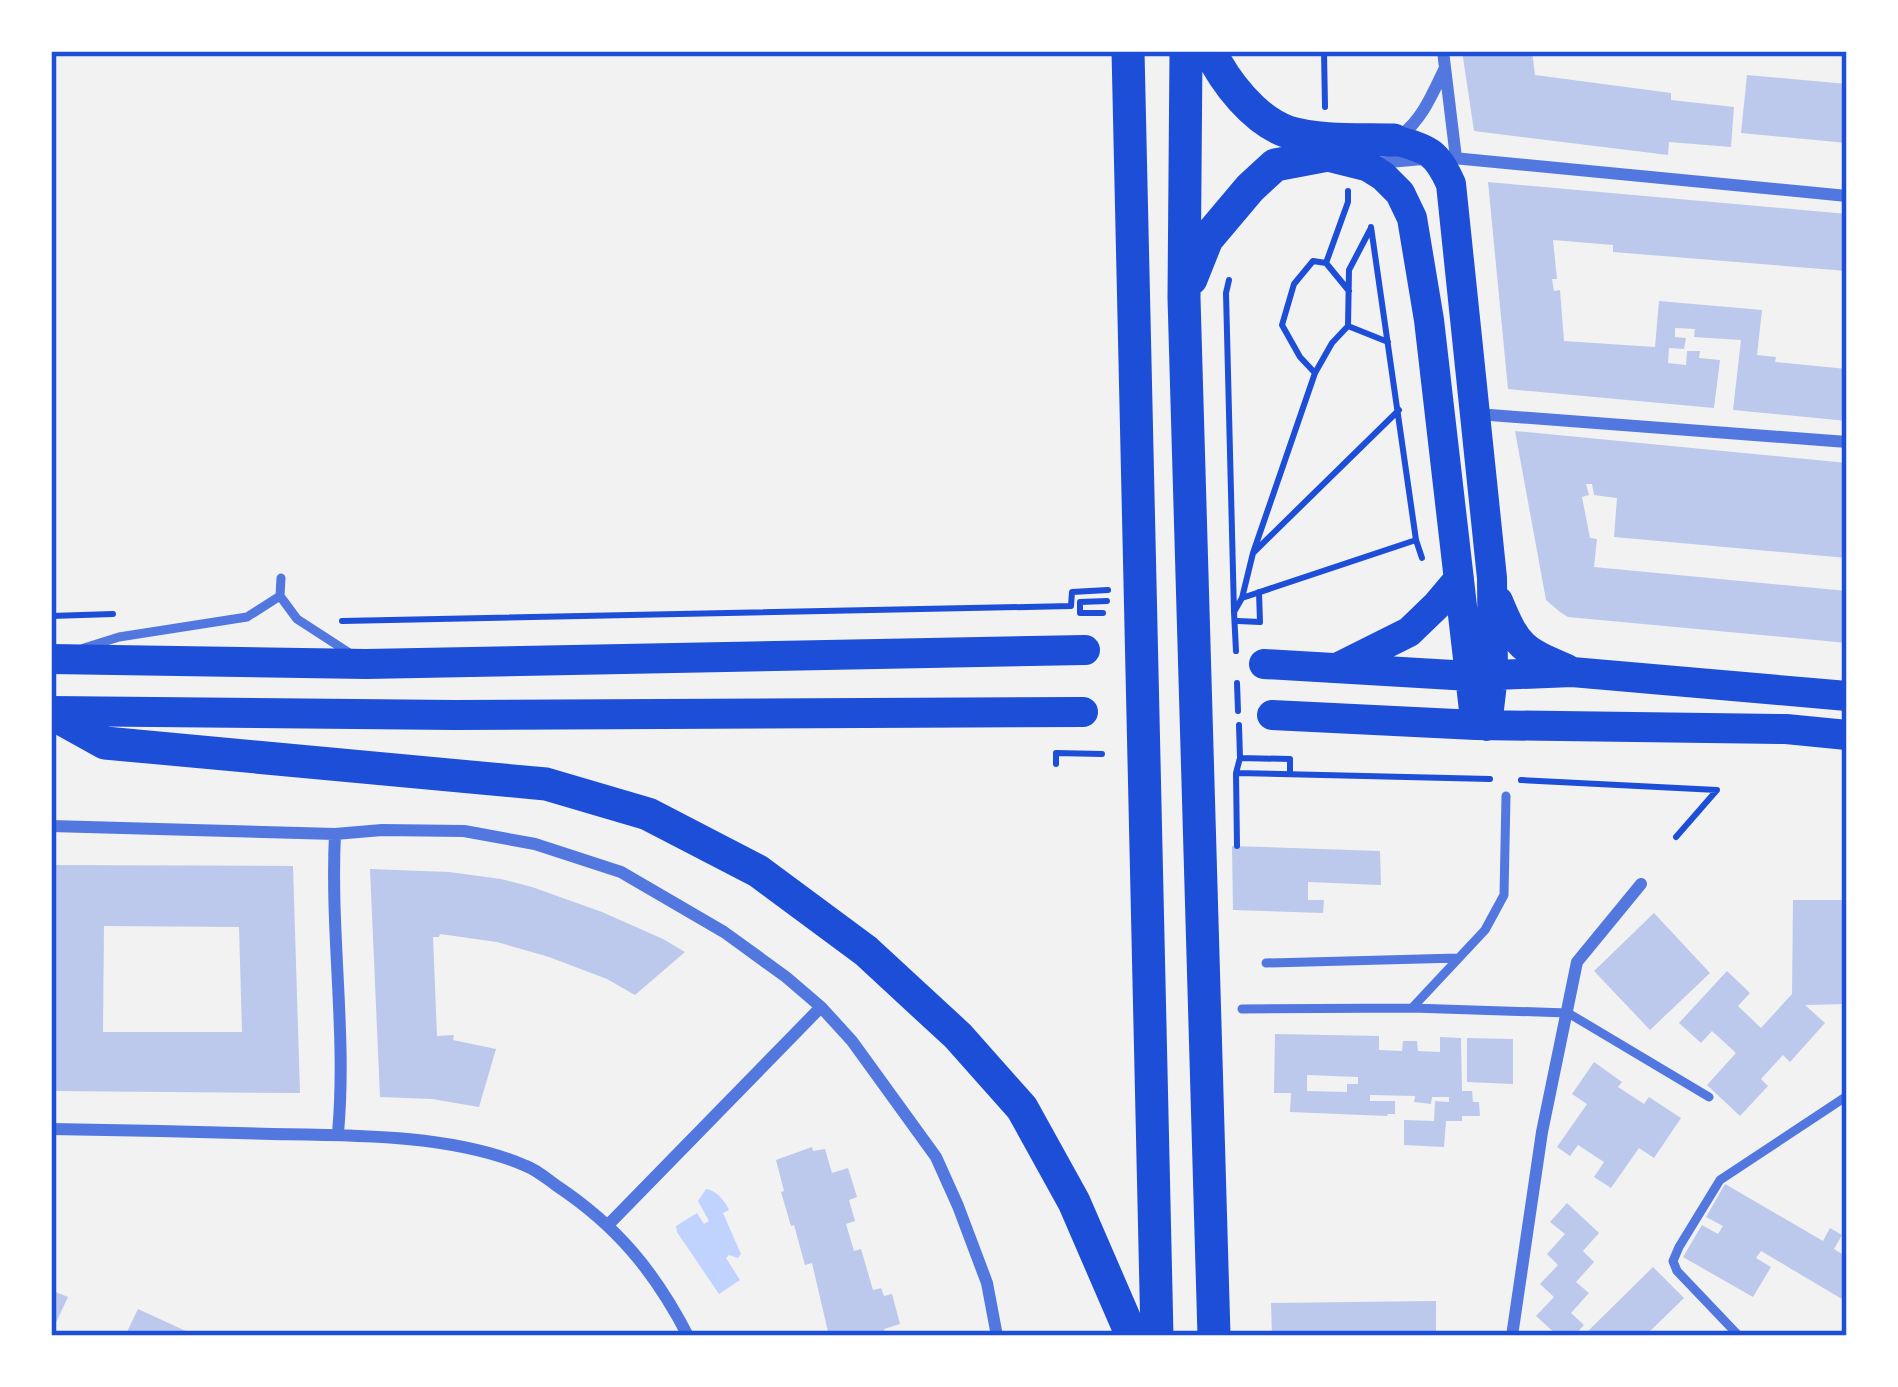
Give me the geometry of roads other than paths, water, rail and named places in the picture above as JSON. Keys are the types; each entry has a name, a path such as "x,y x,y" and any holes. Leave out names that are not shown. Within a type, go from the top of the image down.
{"highway":[{"path":"1128,51 1157,1336"},
{"path":"1186,51 1184,298 1214,1336"},
{"path":"1210,51 1232,86 1261,117 1288,131 1402,153"},
{"path":"1184,298 1208,239 1275,165 1328,155 1357,179"},
{"path":"51,712 105,743 546,784 648,814 758,872 866,951 958,1036 1022,1108 1074,1202 1132,1336"}],"main road":[{"path":"1357,179 1383,176 1402,153 1422,148 1447,157 1493,588 1481,675 1481,726"},
{"path":"1402,153 1429,320 1459,580 1481,675"},
{"path":"1337,668 1409,632 1459,580"},
{"path":"1493,588 1511,632 1527,652 1572,672"},
{"path":"51,658 365,664 1085,650"},
{"path":"1246,664 1481,675 1572,672 1847,696"},
{"path":"51,712 1083,712"},
{"path":"1273,715 1481,726 1786,729 1847,735"}],"street":[{"path":"1443,51 1447,157 1847,196"},
{"path":"1402,153 1446,67"},
{"path":"1475,414 1847,442"},
{"path":"51,826 335,834 464,831 536,844 621,872 724,932 786,977 821,1007 874,1070 936,1156 987,1283 997,1336"},
{"path":"335,834 342,1090 338,1133"},
{"path":"1512,1336 1542,1132 1577,962 1641,884"},
{"path":"608,1226 821,1007"},
{"path":"51,1129 338,1133 485,1152 528,1166 608,1226 665,1292 688,1336"}],"lane":[{"path":"280,578 280,596 297,619 365,664"},
{"path":"51,658 119,638 248,617 280,596"},
{"path":"1412,1008 1485,931 1504,895 1506,796"},
{"path":"1267,963 1459,958"},
{"path":"1242,1009 1568,1013 1708,1097"},
{"path":"1739,1336 1677,1270 1673,1261 1678,1247 1720,1180 1847,1096"}],"water":[{"path":"706,1189 717,1194 729,1210 723,1213 741,1254 726,1258 740,1280 719,1294 676,1226 697,1213 704,1224 709,1221 698,1201"}]}
